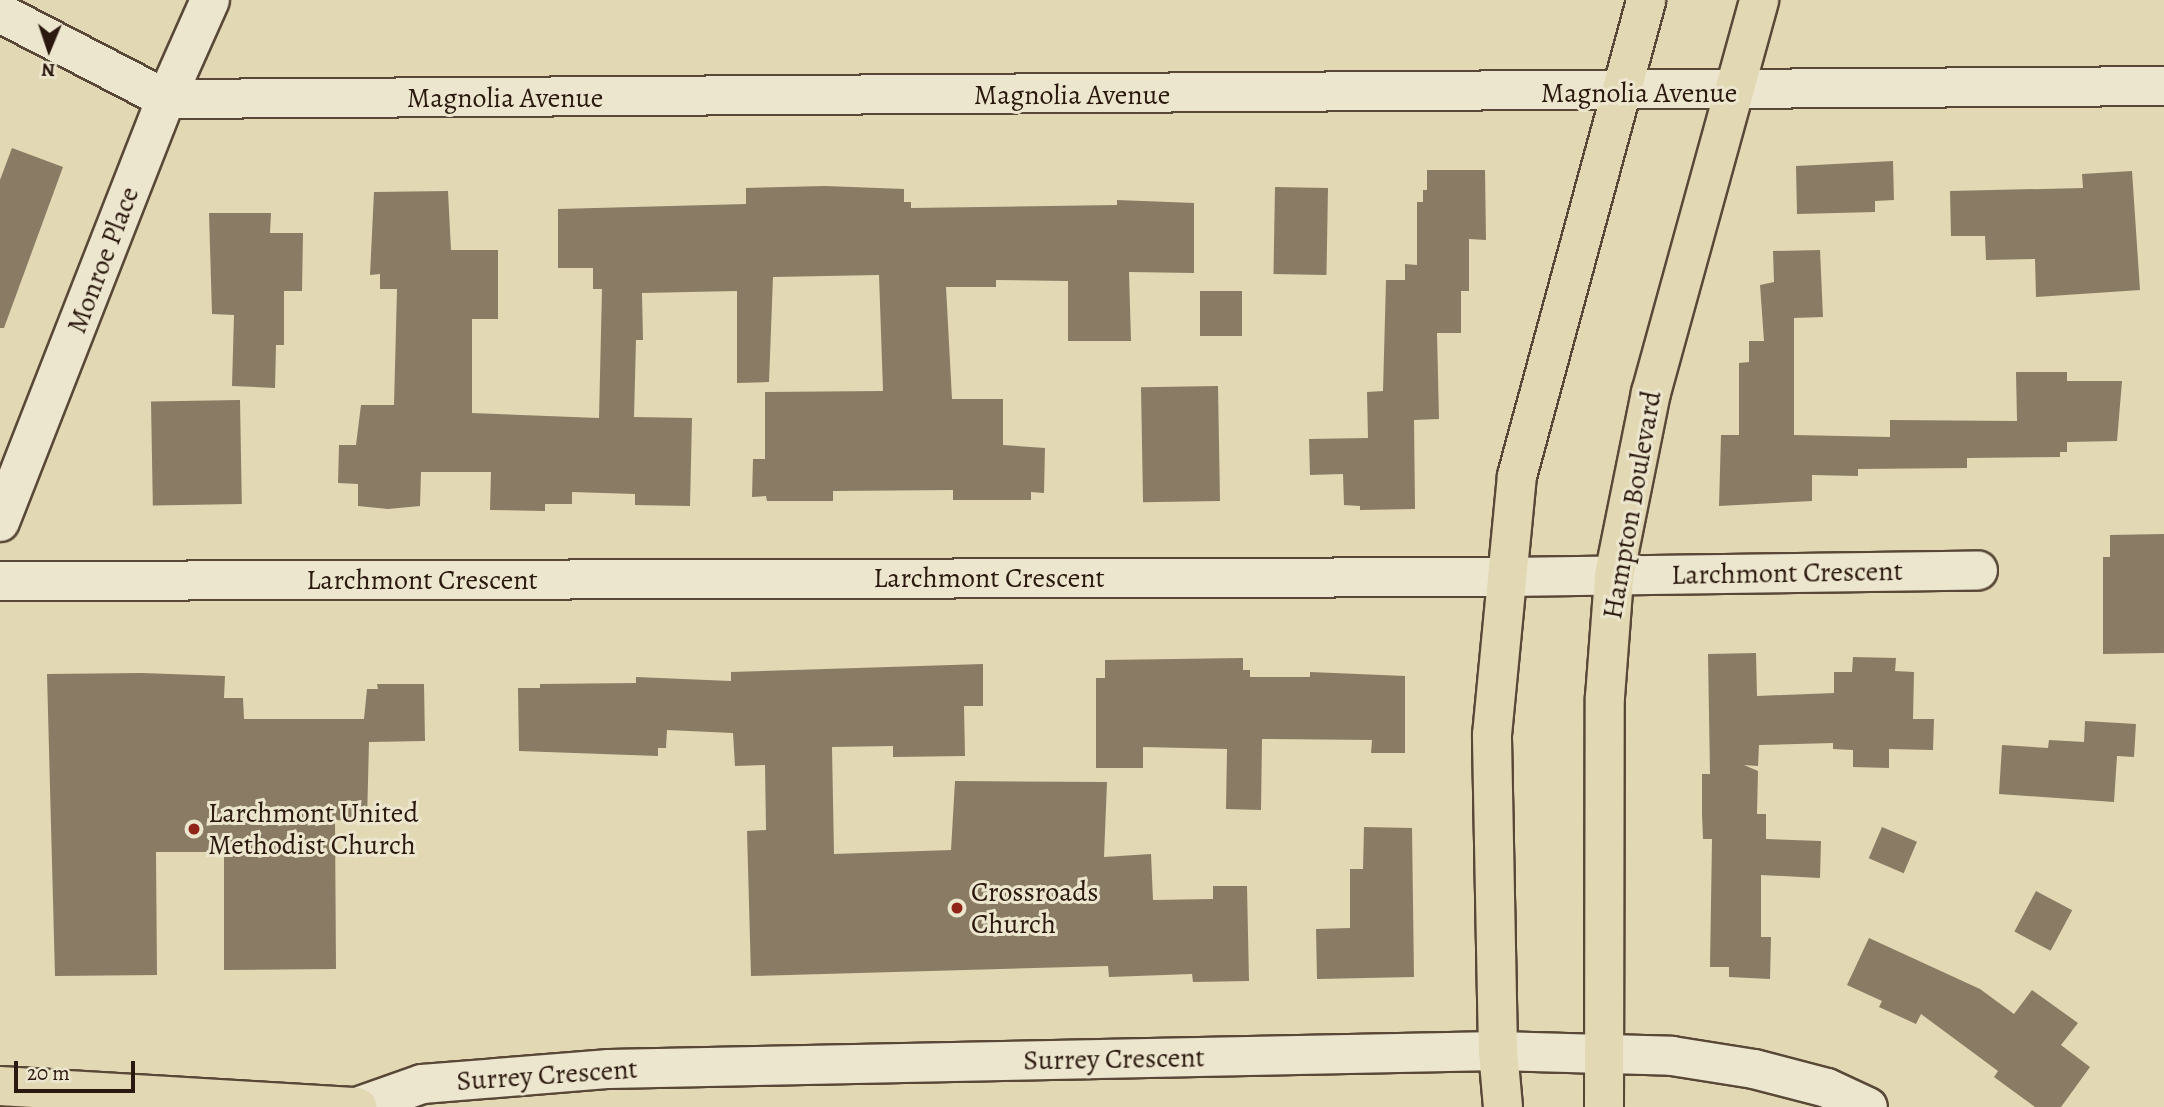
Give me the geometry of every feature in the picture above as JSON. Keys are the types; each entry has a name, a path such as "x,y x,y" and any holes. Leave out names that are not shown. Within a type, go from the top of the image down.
{"main road":[{"path":"1503,1107 1497,1051 1492,735 1517,476 1646,0"},
{"name":"Hampton Boulevard","path":"1604,1107 1605,696 1614,576 1651,393 1759,0"},
{"path":"0,1086 357,1107"}],"street":[{"name":"Monroe Place","path":"0,522 166,99 210,0"},
{"name":"Magnolia Avenue","path":"0,13 166,99 1620,93 2164,86"},
{"name":"Larchmont Crescent","path":"0,581 1506,577 1978,570"},
{"name":"Surrey Crescent","path":"357,1107 422,1084 609,1069 1497,1051 1672,1056 1754,1069 1827,1088 1868,1107"}],"building":[{"path":"12,148 63,167 4,328 0,328 0,180"},
{"path":"1893,161 1894,200 1875,201 1875,212 1797,214 1796,166"},
{"path":"1427,170 1485,170 1486,240 1469,239 1469,291 1461,291 1461,333 1437,333 1439,419 1414,420 1415,509 1360,510 1360,506 1344,505 1343,474 1310,475 1309,439 1368,438 1367,392 1383,391 1386,280 1405,280 1405,264 1417,265 1417,202 1423,202 1423,190 1427,190"},
{"path":"2132,171 2140,290 2036,297 2035,259 1986,260 1985,236 1951,236 1950,191 2083,188 2082,174"},
{"path":"825,186 904,189 904,202 911,202 911,208 1117,205 1117,200 1194,203 1194,273 1129,272 1131,341 1068,341 1068,281 996,280 996,287 946,287 952,399 1003,399 1003,445 1045,448 1044,493 1031,492 1031,500 953,500 953,490 833,491 833,501 767,501 766,496 752,497 753,459 765,459 765,392 883,391 879,275 773,277 769,382 737,383 737,291 642,293 643,340 636,340 634,417 692,418 690,506 635,505 635,494 572,492 572,504 545,504 545,511 490,510 491,472 421,472 420,506 388,509 358,506 358,484 338,483 339,445 356,445 361,405 394,405 397,289 380,289 380,274 370,275 374,192 448,191 451,250 498,250 498,319 472,319 472,413 599,418 602,289 593,289 593,268 558,268 558,209 746,204 746,188"},
{"path":"1275,187 1328,188 1326,275 1273,274"},
{"path":"209,213 271,213 270,233 303,233 302,291 284,291 284,345 276,345 275,388 232,386 234,315 212,314"},
{"path":"1820,250 1823,317 1794,318 1794,435 1890,437 1890,420 2017,421 2016,372 2067,372 2067,381 2122,381 2117,441 2067,442 2067,452 2060,452 2060,457 1967,458 1967,468 1858,469 1858,476 1812,475 1812,501 1719,506 1721,435 1739,435 1739,363 1749,362 1749,341 1764,341 1760,285 1774,282 1773,251"},
{"path":"1200,291 1242,291 1242,336 1200,336"},
{"path":"1218,386 1220,501 1143,502 1141,387"},
{"path":"240,400 242,504 153,506 151,402"},
{"path":"2164,534 2164,653 2103,654 2103,557 2110,557 2110,535"},
{"path":"1756,653 1757,696 1834,693 1834,672 1852,672 1853,657 1896,658 1895,671 1914,672 1913,719 1934,719 1933,750 1889,749 1889,768 1853,767 1853,750 1833,749 1833,743 1759,745 1758,766 1744,765 1758,771 1757,814 1766,814 1766,839 1821,841 1820,878 1761,875 1761,937 1771,937 1770,979 1729,977 1729,967 1710,967 1712,839 1703,839 1702,774 1710,774 1708,654"},
{"path":"1243,658 1243,670 1250,670 1250,677 1310,677 1310,672 1405,676 1405,753 1371,753 1372,740 1262,739 1261,810 1226,809 1227,749 1143,747 1143,768 1096,768 1096,678 1105,678 1105,660"},
{"path":"983,664 983,706 964,706 965,756 893,757 893,746 832,747 834,854 951,850 955,781 1107,782 1104,857 1151,854 1153,900 1213,899 1213,886 1247,886 1249,981 1193,982 1192,974 1109,977 1108,966 751,976 747,831 766,830 765,765 735,766 733,733 667,730 666,748 658,748 658,756 519,751 518,688 540,688 540,684 636,683 636,677 731,681 731,672"},
{"name":"Larchmont United Methodist Church","path":"47,674 225,676 224,698 243,698 244,719 364,719 367,689 378,689 377,684 424,684 425,741 369,742 367,821 335,820 336,969 224,970 224,852 156,852 157,975 55,976"},
{"path":"2085,721 2136,724 2134,757 2117,756 2114,802 1999,794 2002,745 2048,748 2049,740 2084,742"},
{"path":"1364,827 1412,828 1414,977 1317,979 1316,929 1350,928 1350,869 1363,869"},
{"path":"1882,827 1917,842 1904,873 1869,858"},
{"path":"2036,891 2072,910 2051,951 2014,932"},
{"path":"1869,938 1980,989 2014,1014 2032,990 2078,1023 2061,1045 2090,1067 2061,1107 2035,1107 1994,1077 1998,1071 1921,1014 1916,1024 1879,1007 1882,1001 1847,985"}],"place":[{"name":"Larchmont United Methodist Church","path":"194,829"},
{"name":"Crossroads Church","path":"957,908"}]}
